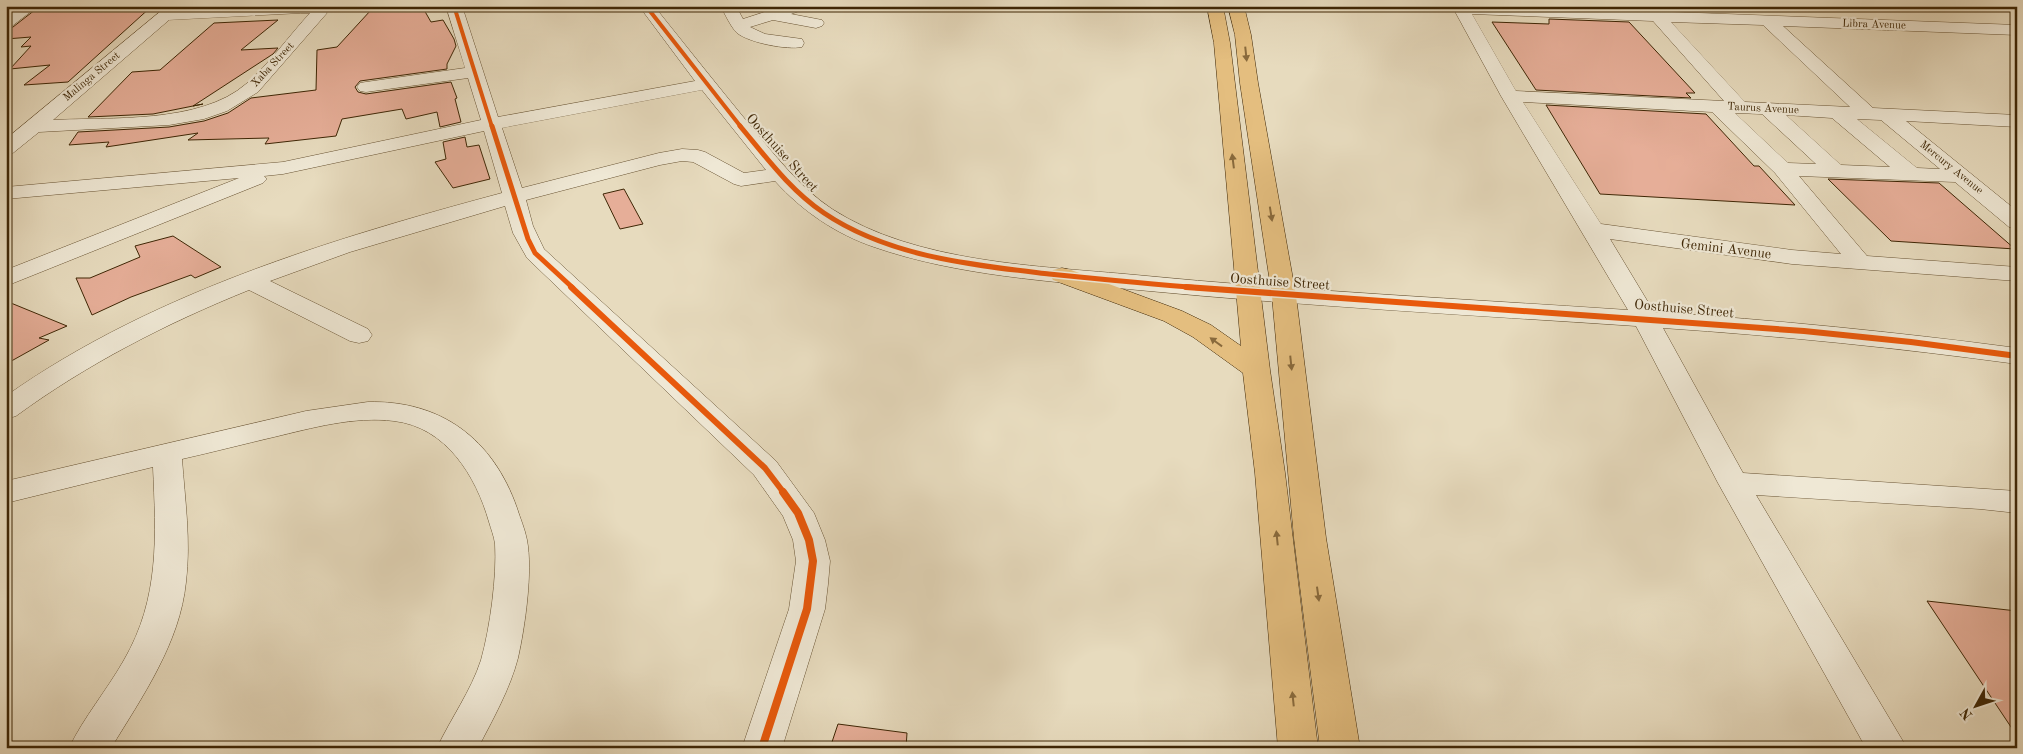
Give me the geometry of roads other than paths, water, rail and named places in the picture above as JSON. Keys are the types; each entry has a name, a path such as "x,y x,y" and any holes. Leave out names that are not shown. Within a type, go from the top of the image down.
{"highway":[{"path":"1215,6 1222,43 1226,104 1249,293 1256,370 1270,473 1298,748"},
{"path":"1236,6 1244,35 1249,83 1284,296 1310,538 1340,748"},
{"path":"1062,275 1173,316 1202,331 1256,370"}],"street":[{"path":"6,23 31,6"},
{"path":"454,6 514,196 517,214 526,238 535,254 765,468 798,513 809,540 813,561 811,584 807,609 762,748"},
{"name":"Oosthuise Street","path":"646,6 706,84 798,194 840,223 867,236 929,256 990,267 1249,293 1645,318 1944,345 2017,356"},
{"path":"728,6 739,25 753,35 796,43"},
{"path":"739,25 767,10 797,7"},
{"path":"1460,7 1510,96 1645,318 1732,483 1887,748"},
{"name":"Libra Avenue","path":"1460,7 1553,9 1657,16 2017,30"},
{"name":"Xaba Street","path":"34,126 168,120 212,111 235,100 252,88 319,13 316,9 301,8 171,11"},
{"path":"767,10 816,23"},
{"name":"Malinga Street","path":"6,149 171,11"},
{"path":"1879,11 1901,26"},
{"path":"1657,16 1740,108"},
{"name":"Mercury Avenue","path":"1768,21 1877,114 1961,176 2017,222"},
{"path":"366,87 474,72"},
{"path":"6,193 283,168 491,124 706,84"},
{"name":"Taurus Avenue","path":"1510,96 2017,121"},
{"path":"1718,107 1782,169 1860,262"},
{"path":"1768,110 1834,170"},
{"path":"1838,113 1910,173"},
{"path":"6,410 73,364 133,333 248,280 351,244 514,196 659,159 682,155 704,158 734,178 741,180 780,174"},
{"path":"6,279 283,168"},
{"path":"1782,169 1961,176"},
{"name":"Gemini Avenue","path":"1593,230 1753,252 2017,274"},
{"path":"248,280 359,336"},
{"path":"6,492 340,414 381,412 404,414 437,425 455,436 473,455 492,483 510,541 511,581 499,661 476,715 457,748"},
{"path":"89,748 136,673 158,626 169,585 172,548 167,453"},
{"path":"1732,483 1980,498 2017,502"}]}
